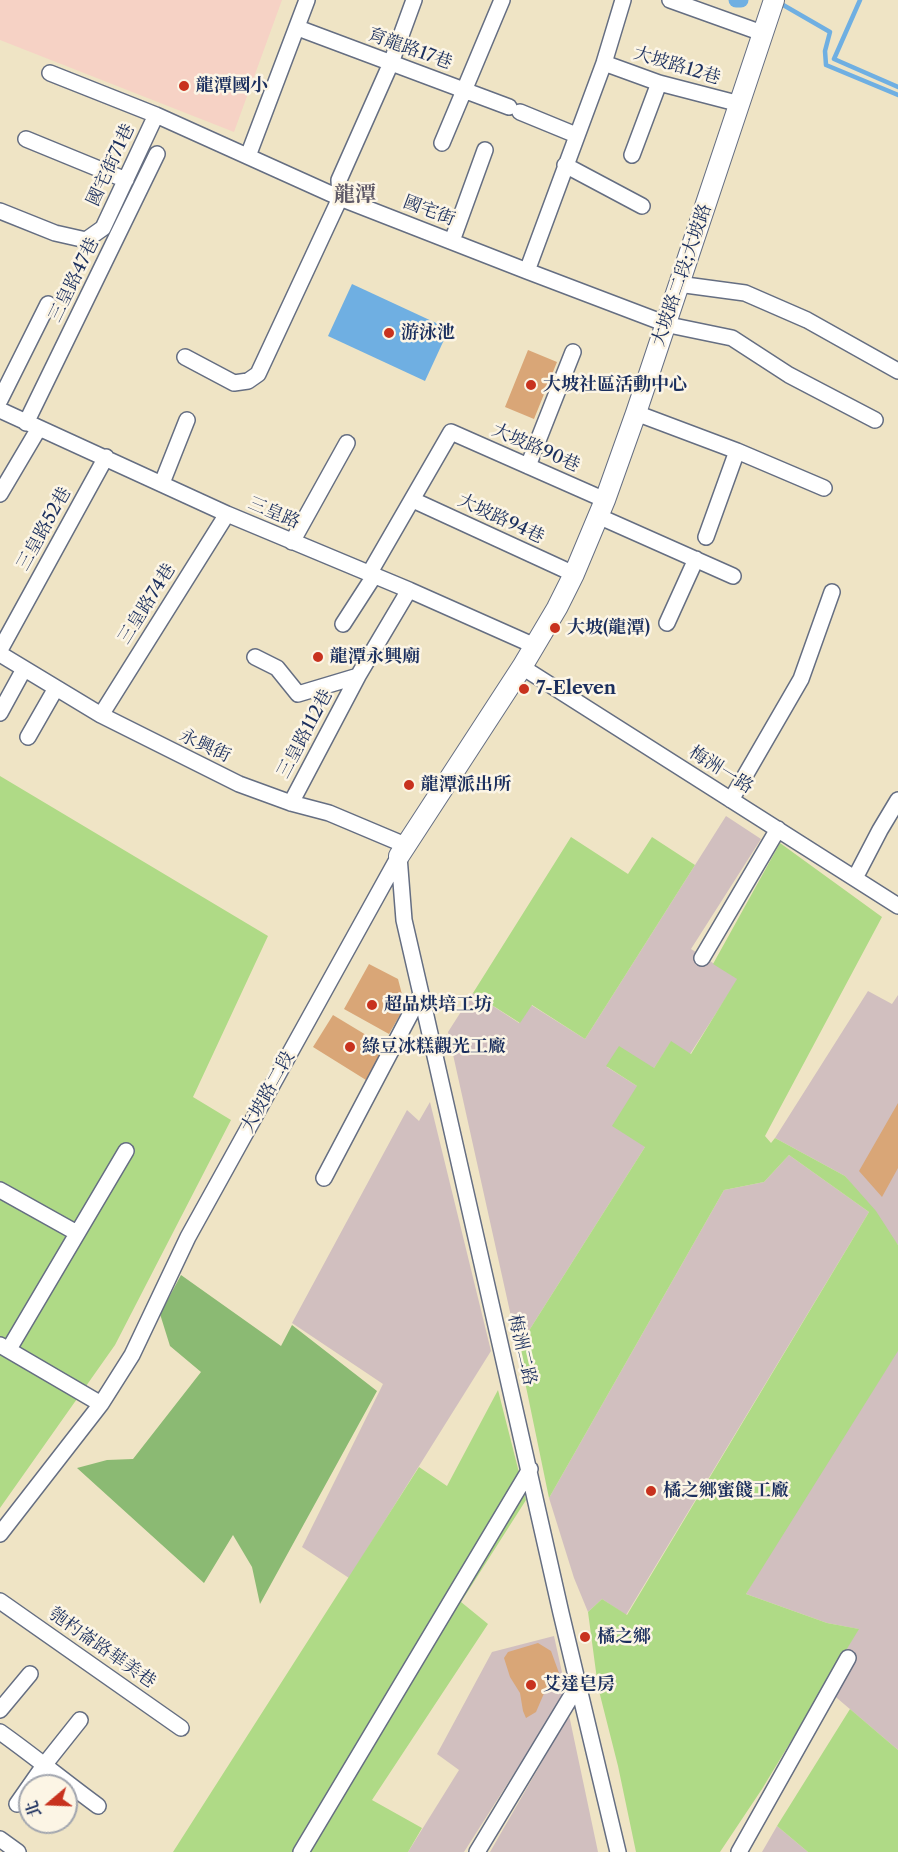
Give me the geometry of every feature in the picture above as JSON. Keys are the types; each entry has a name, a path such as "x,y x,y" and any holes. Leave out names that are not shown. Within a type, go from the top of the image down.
{"main road":[{"path":"762,33 774,0"},
{"name":"大坡路二段;大坡路","path":"535,646 574,574 602,508 636,413 762,33"},
{"name":"大坡路二段","path":"402,850 535,646"}],"street":[{"path":"248,156 307,0"},
{"path":"185,357 234,383 248,381 258,374 340,198 339,180 391,63 414,0"},
{"path":"442,143 502,0"},
{"path":"527,271 604,63 623,0"},
{"path":"670,0 762,33"},
{"name":"育龍路17巷","path":"298,28 465,90 576,135"},
{"name":"大坡路12巷","path":"604,63 659,83 740,104"},
{"name":"國宅街","path":"50,73 156,116 340,198 527,271 669,325 732,338 789,375 875,420"},
{"path":"632,154 659,83"},
{"name":"國宅街71巷","path":"0,211 55,233 86,240 103,228 156,116"},
{"path":"26,139 126,180"},
{"path":"452,241 485,150"},
{"name":"三皇路47巷","path":"0,495 158,154"},
{"path":"565,165 642,206"},
{"path":"678,284 745,293 807,320 898,371"},
{"path":"0,400 48,303"},
{"path":"528,466 573,352"},
{"name":"三皇路","path":"0,410 227,514 409,590 535,646"},
{"path":"636,413 737,451 824,488"},
{"path":"162,483 187,420"},
{"name":"大坡路90巷","path":"412,500 451,432 528,466 696,559 734,576"},
{"path":"292,542 347,443"},
{"path":"706,537 737,451"},
{"name":"三皇路52巷","path":"0,652 106,457"},
{"path":"343,624 412,500"},
{"name":"大坡路94巷","path":"412,500 574,574"},
{"name":"三皇路74巷","path":"100,715 227,514"},
{"path":"667,623 696,559"},
{"name":"三皇路112巷","path":"291,803 358,676 409,590"},
{"path":"731,800 801,679 832,592"},
{"name":"永興街","path":"0,652 100,715 168,750 239,784 291,803 329,813 375,834 402,850"},
{"path":"255,657 278,668 298,694 358,676"},
{"name":"梅洲一路","path":"522,668 898,906"},
{"path":"0,713 24,669"},
{"path":"28,737 56,688"},
{"path":"855,878 898,800"},
{"path":"702,958 778,829"},
{"name":"梅洲二路","path":"402,850 404,920 618,1852"},
{"name":"大坡路二段","path":"0,1534 100,1404 132,1355 188,1237 402,850"},
{"path":"324,1178 421,994"},
{"path":"100,1404 4,1347 126,1151"},
{"path":"0,1190 77,1233"},
{"path":"301,1852 530,1469"},
{"name":"匏杓崙路華美巷","path":"0,1601 181,1728"},
{"path":"739,1852 848,1658"},
{"path":"0,1710 30,1674"},
{"path":"477,1852 578,1685"},
{"path":"17,1804 80,1720"},
{"path":"0,1732 98,1806"},
{"path":"0,1839 18,1852"}],"shaded area":[{"name":"龍潭國小","path":"0,0 282,0 234,132 0,40"},
{"path":"726,816 761,839 691,949 738,979 690,1054 671,1042 654,1068 607,1067 637,1086 645,1147 518,1348 448,1032 473,993 519,1023 531,1005 585,1039"},
{"path":"868,991 892,1004 898,995 898,1245 845,1176 775,1138"},
{"path":"430,1102 491,1351 349,1578 302,1547 383,1384 292,1323 407,1110 419,1121"},
{"name":"橘之鄉","path":"789,1155 869,1212 626,1615 602,1599 588,1612 574,1578 549,1498 724,1190 764,1182"},
{"path":"898,1350 898,1750 824,1687 858,1629 827,1623 746,1594 770,1552"},
{"path":"554,1636 565,1686 564,1695 464,1852 408,1852 459,1770 437,1754 492,1652"},
{"path":"569,1715 598,1852 490,1852"},
{"path":"777,1826 808,1852 762,1852"}],"green space":[{"path":"0,776 268,936 193,1097 231,1120 115,1345 0,1508"},
{"path":"571,837 628,874 652,837 695,865 585,1039 532,1005 520,1023 473,993"},
{"path":"780,843 882,917 765,1136 771,1143 775,1138 845,1176 876,1211 898,1245 898,1351 746,1594 827,1623 859,1629 762,1789 720,1852 636,1852 598,1687 588,1612 602,1599 627,1615 869,1212 789,1155 764,1182 724,1190 549,1498 518,1348 645,1147 612,1126 637,1086 606,1066 619,1046 654,1068 671,1041 691,1054 737,979 713,964"},
{"path":"181,1275 281,1346 292,1325 377,1391 260,1604 252,1567 233,1535 204,1583 77,1468 107,1460 133,1459 201,1372 170,1346 160,1314"},
{"path":"498,1390 526,1500 461,1602 488,1624 372,1800 422,1828 408,1852 173,1852 419,1467 447,1486"},
{"path":"850,1709 898,1750 898,1852 808,1852 777,1826"}],"water":[{"name":"游泳池","path":"352,284 449,329 425,381 328,336"}],"building":[{"name":"大坡社區活動中心","path":"528,350 557,362 534,419 505,407"},
{"path":"369,964 398,979 405,1006 389,1034 344,1009"},
{"name":"綠豆冰糕觀光工廠","path":"333,1015 386,1047 366,1080 313,1047"},
{"path":"898,1103 898,1168 882,1197 859,1171"},
{"name":"艾達皂房","path":"538,1643 551,1651 559,1673 551,1677 536,1712 526,1718 520,1693 510,1677 504,1658 508,1652"}],"waterway":[{"path":"736,0 741,0"},
{"path":"860,0 834,59 898,87"},
{"path":"778,2 830,32 825,51 826,65 898,95"}],"place":[{"name":"龍潭國小","path":"184,86"},
{"name":"游泳池","path":"389,333"},
{"name":"大坡社區活動中心","path":"531,385"},
{"name":"大坡(龍潭)","path":"555,628"},
{"name":"龍潭永興廟","path":"318,657"},
{"name":"7-Eleven","path":"524,689"},
{"name":"龍潭派出所","path":"409,785"},
{"name":"超品烘培工坊","path":"372,1005"},
{"name":"綠豆冰糕觀光工廠","path":"350,1047"},
{"name":"橘之鄉蜜餞工廠","path":"651,1491"},
{"name":"橘之鄉","path":"585,1637"},
{"name":"艾達皂房","path":"531,1685"}],"district":[{"name":"龍潭","path":"355,195"}]}
